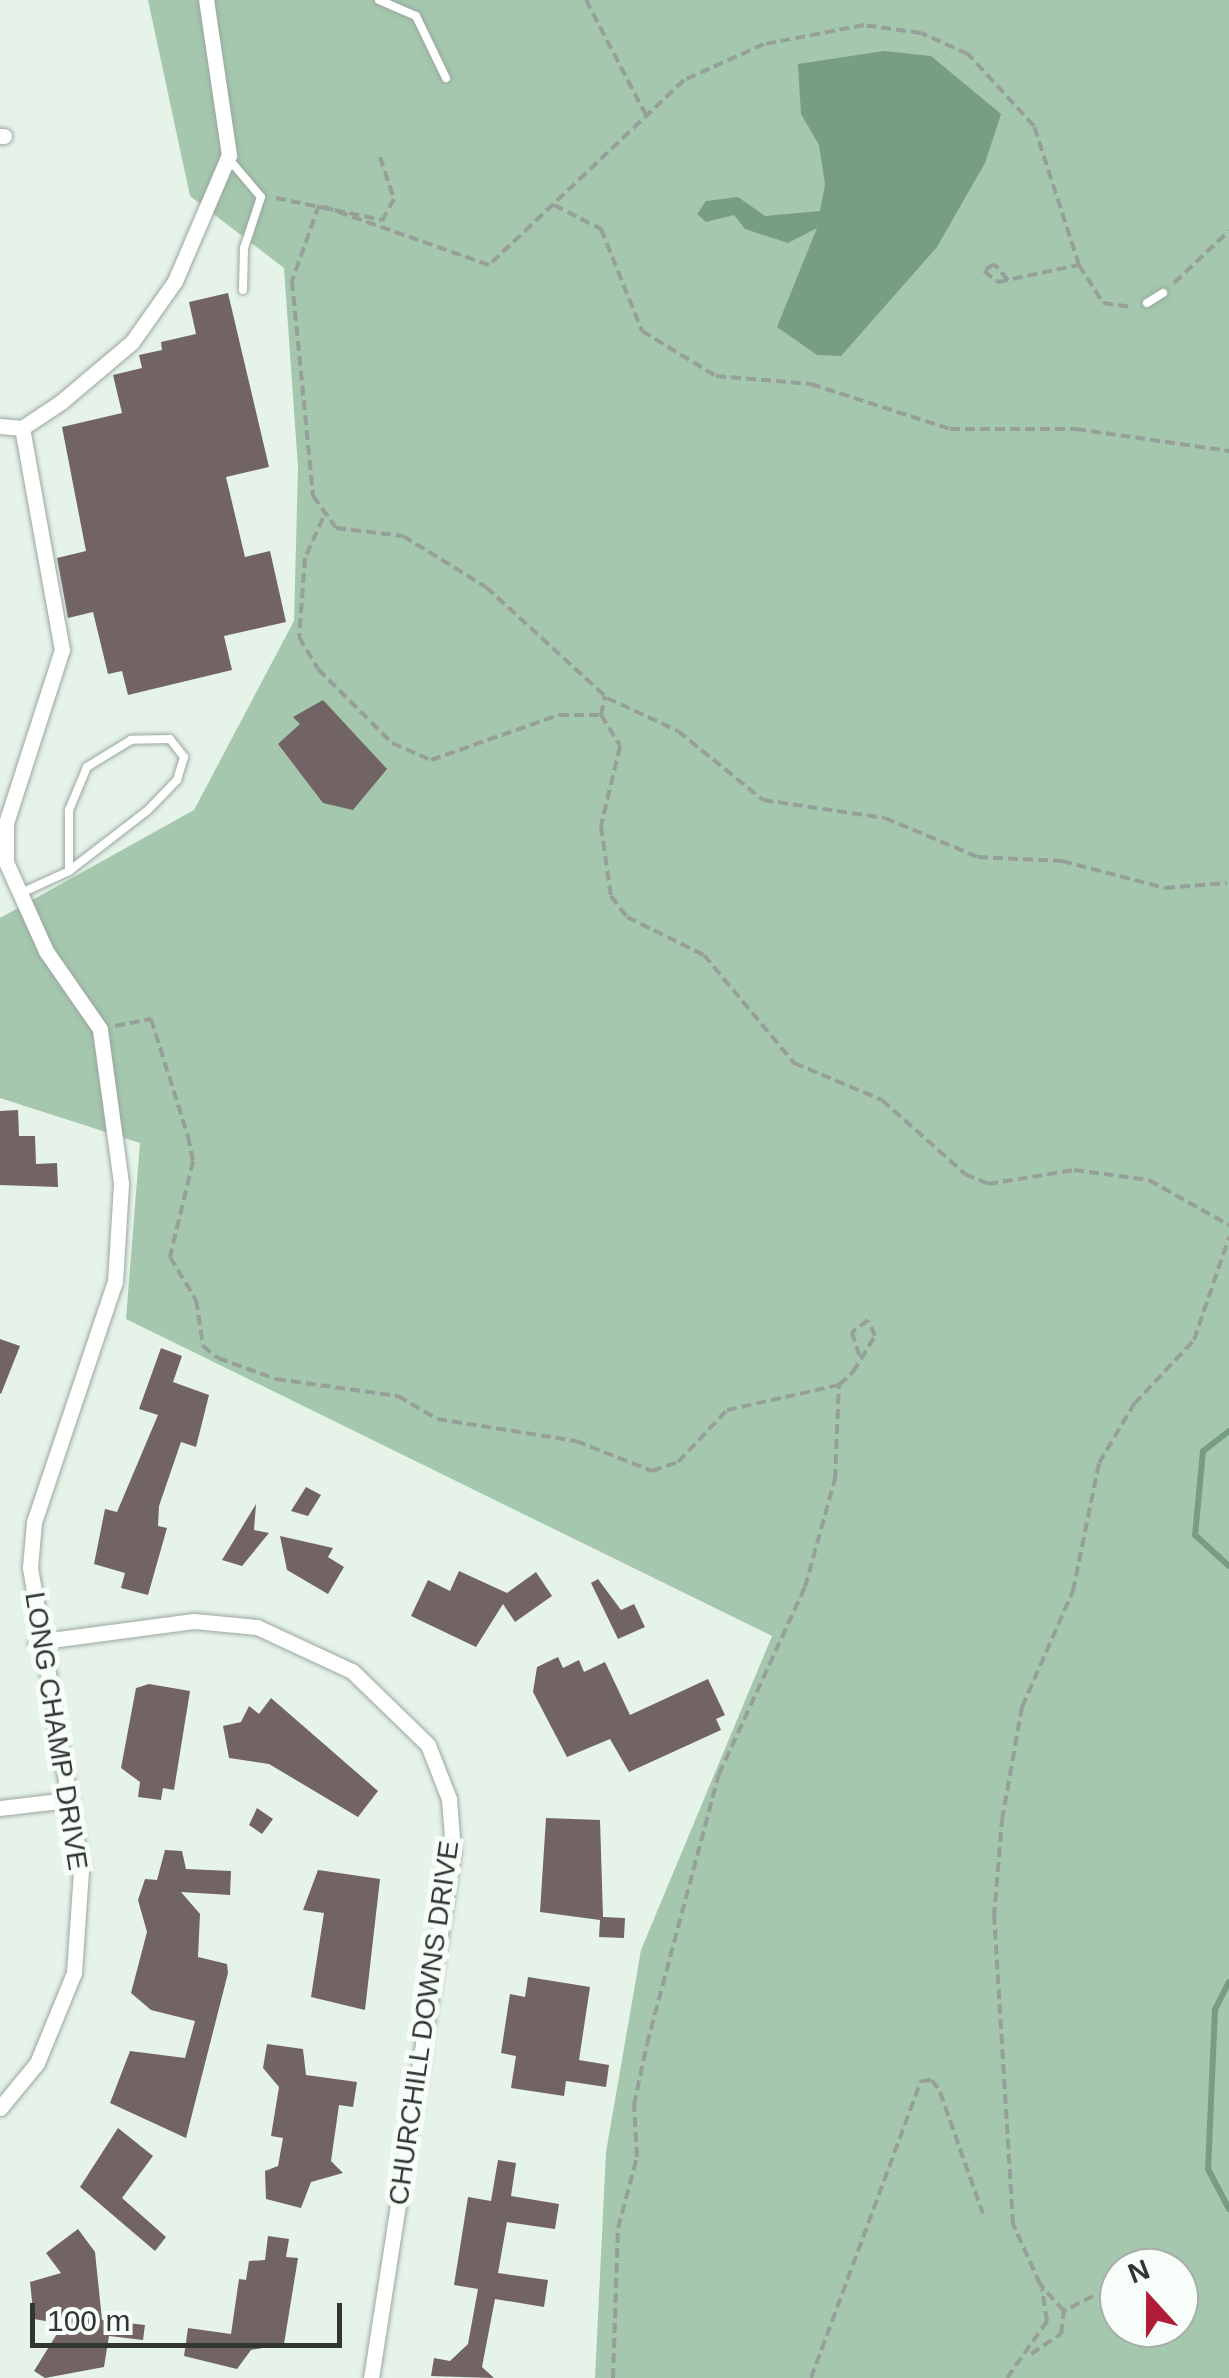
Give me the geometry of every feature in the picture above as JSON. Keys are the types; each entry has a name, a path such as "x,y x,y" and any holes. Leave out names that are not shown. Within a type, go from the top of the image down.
{"street":[{"path":"0,426 22,428 156,314 228,158 206,0"},
{"name":"LONG CHAMP DRIVE","path":"0,2108 37,2063 74,1972 83,1900 68,1800 36,1642 34,1522 115,1282 122,1183 100,1029 16,896 6,823 62,650 22,428"},
{"path":"0,904 16,896"},
{"name":"CHURCHILL DOWNS DRIVE","path":"36,1642 194,1621 256,1627 352,1670 428,1745 448,1799 454,1851 372,2378"},
{"path":"0,1808 68,1800"}],"lane":[{"path":"379,0 416,16 446,78"},
{"path":"228,158 261,197 244,248 243,290"},
{"path":"1147,303 1163,293"},
{"path":"16,896 69,871 176,780 184,757 170,739 131,740 86,768 69,810 69,871"}],"path":[{"path":"586,0 648,119"},
{"path":"1147,303 1103,303 1079,265 1026,114 985,66 921,33 830,28 764,44 684,80 648,119 489,264 319,205 292,281 312,496 323,517 336,528 404,536 486,587 606,696 678,731 762,800 885,818 978,857 1062,861 1165,888 1228,883"},
{"path":"380,157 394,199 380,227"},
{"path":"261,197 382,220"},
{"path":"554,204 601,229 642,332 716,376 811,384 950,429 1076,429 1229,451"},
{"path":"1163,293 1229,232"},
{"path":"1008,280 994,264 984,271 989,280 1008,280 1079,265"},
{"path":"323,517 306,558 299,637 392,743 431,760 454,758 559,715 601,715"},
{"path":"606,696 601,715 620,746 601,826 611,896 627,917 704,955 794,1063 882,1100 964,1174 988,1184 1074,1170 1149,1180 1229,1225"},
{"path":"100,1029 152,1020 192,1150 170,1257 196,1300 203,1346 218,1358 276,1379 398,1396 437,1420 576,1441 652,1471 678,1462 727,1410 840,1386"},
{"path":"1030,2355 1049,2307 1013,2224 994,1917 1014,1738 1073,1591 1099,1463 1134,1404 1194,1340 1229,1237"},
{"path":"612,2378 618,2228 637,2157 640,2074 719,1774 788,1637 830,1503 840,1386 860,1358 875,1336 868,1320 852,1332 860,1358"},
{"path":"811,2378 921,2082 932,2080 940,2092 983,2214"},
{"path":"1007,2378 1030,2355 1061,2334 1064,2311 1040,2284"},
{"path":"1064,2311 1093,2296"}],"shaded area":[{"path":"148,0 1229,0 1229,2378 595,2378 606,2152 641,1950 772,1636 126,1319 140,1143 0,1098 0,918 194,810 294,621 298,468 284,268 190,196"},
{"path":"884,51 931,56 1001,114 985,163 937,247 841,356 817,355 777,327 817,228 788,243 745,229 734,215 706,222 697,214 706,201 738,197 765,216 820,211 825,184 819,145 801,114 798,64"}],"building":[{"path":"228,293 269,467 226,477 245,557 270,551 286,622 224,636 232,670 128,695 122,671 108,674 93,612 68,618 57,558 86,551 62,427 122,413 113,375 142,368 139,355 162,350 161,342 196,334 189,302"},
{"path":"323,700 387,769 353,810 323,803 278,744 300,724 293,717"},
{"path":"18,1110 19,1136 35,1136 36,1164 57,1163 58,1187 0,1185 0,1111"},
{"path":"0,1339 20,1346 1,1394 0,1393"},
{"path":"161,1348 182,1356 173,1382 209,1395 196,1447 181,1442 159,1506 158,1526 167,1528 148,1595 121,1588 125,1573 94,1564 105,1509 117,1512 158,1415 139,1409"},
{"path":"306,1487 321,1495 308,1516 291,1511"},
{"path":"256,1504 254,1530 269,1533 242,1566 222,1560"},
{"path":"280,1536 333,1548 328,1557 344,1567 328,1594 287,1570"},
{"path":"459,1571 507,1593 536,1572 552,1596 515,1622 503,1604 476,1647 411,1616 428,1580 450,1591"},
{"path":"598,1579 621,1610 634,1604 645,1627 618,1639 591,1583"},
{"path":"558,1657 563,1668 579,1660 584,1672 605,1662 630,1715 708,1679 725,1715 716,1719 721,1730 629,1772 610,1739 567,1757 533,1692 537,1667"},
{"path":"149,1684 190,1691 174,1790 163,1788 161,1800 138,1797 140,1782 121,1768 136,1688"},
{"path":"271,1698 378,1791 358,1817 269,1764 229,1758 223,1726 241,1722 249,1706 259,1714"},
{"path":"257,1808 273,1819 262,1834 249,1825"},
{"path":"546,1818 600,1820 603,1917 625,1918 624,1938 599,1937 600,1920 540,1912"},
{"path":"165,1850 182,1851 186,1869 231,1871 230,1895 181,1892 200,1914 198,1957 227,1964 228,1973 186,2138 110,2103 130,2051 185,2058 195,2021 151,2010 131,1993 147,1932 138,1900 145,1879 157,1880"},
{"path":"318,1870 380,1879 365,2010 311,1997 324,1913 303,1910"},
{"path":"528,1977 590,1987 579,2060 609,2065 606,2087 566,2081 564,2096 511,2088 516,2056 501,2053 510,1994 525,1997"},
{"path":"267,2044 303,2049 306,2075 357,2082 353,2107 339,2105 331,2161 343,2173 311,2182 301,2208 266,2199 265,2171 278,2166 283,2138 271,2136 279,2087 263,2068"},
{"path":"118,2128 153,2156 122,2198 166,2237 155,2251 80,2187"},
{"path":"498,2160 516,2163 511,2196 559,2204 555,2229 507,2222 498,2273 548,2280 544,2307 495,2299 482,2367 494,2378 431,2376 434,2358 450,2361 468,2344 478,2289 454,2285 468,2197 491,2201"},
{"path":"78,2229 95,2252 102,2320 145,2325 143,2340 109,2336 104,2367 45,2378 34,2371 63,2324 34,2319 30,2282 61,2273 46,2253"},
{"path":"268,2236 289,2239 286,2257 298,2258 284,2344 251,2350 237,2369 184,2356 188,2328 231,2334 239,2279 246,2280 249,2261 265,2260"}],"waterway":[{"path":"1229,1431 1203,1451 1195,1535 1229,1566"},
{"path":"1229,1982 1215,2010 1208,2169 1229,2209"}]}
